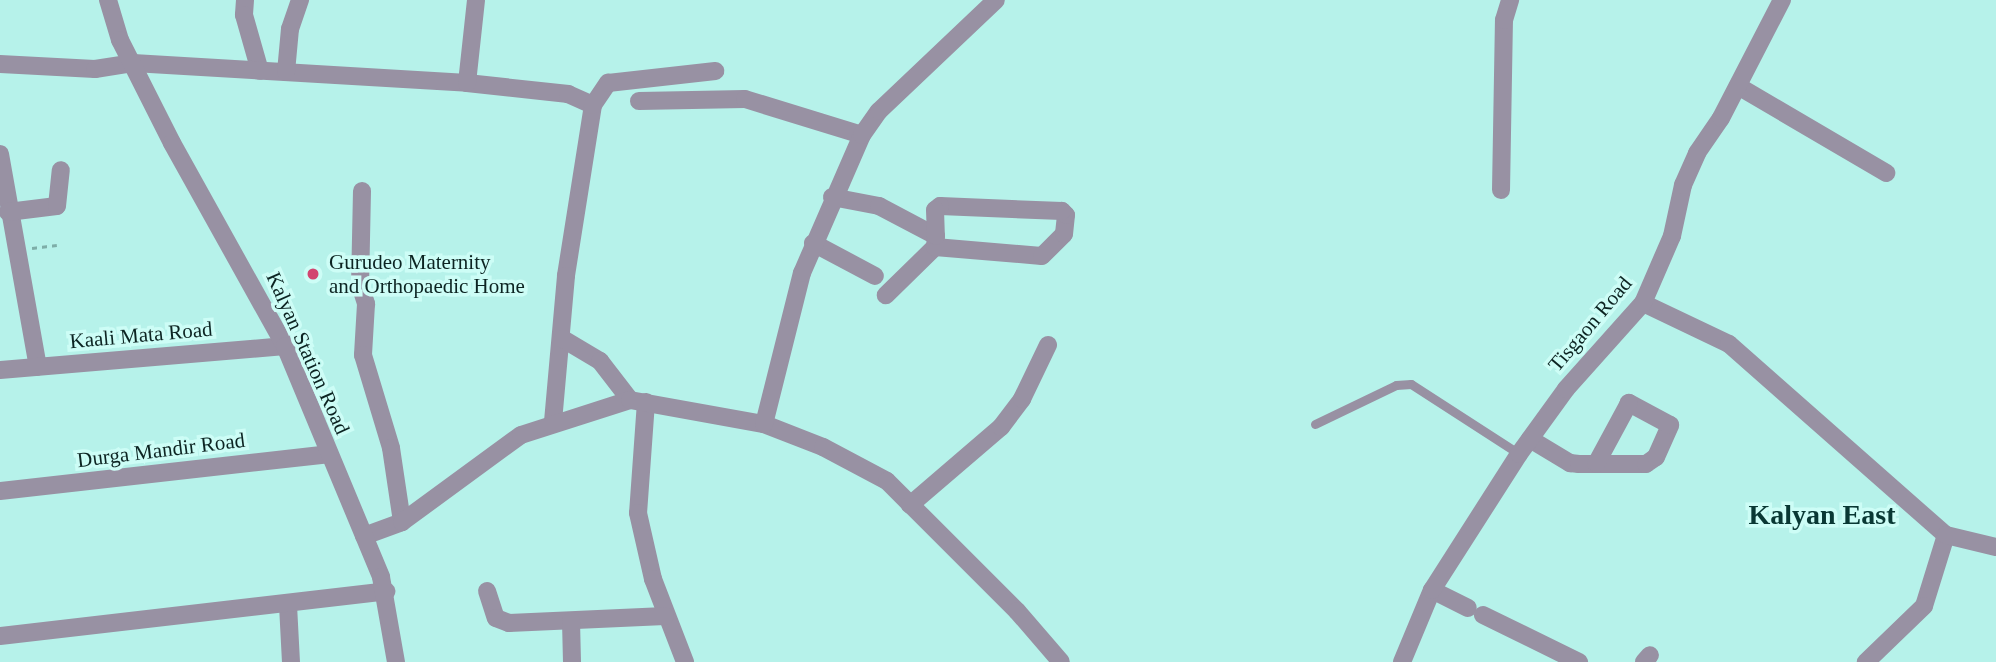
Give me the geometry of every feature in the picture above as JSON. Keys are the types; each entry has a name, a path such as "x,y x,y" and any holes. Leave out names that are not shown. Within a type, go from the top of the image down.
{"street":[{"name":"Kalyan Station Road","path":"108,0 133,63 285,346 386,591 396,662"},
{"path":"245,0 244,15 260,71"},
{"path":"286,72 290,29 300,0"},
{"path":"467,83 477,0"},
{"path":"764,424 813,243 862,135 879,111 996,0"},
{"path":"1501,190 1504,20 1510,0"},
{"name":"Tisgaon Road","path":"1402,662 1432,590 1519,454 1566,390 1643,303 1672,236 1692,164 1738,86 1782,0"},
{"path":"0,64 95,69 133,63 467,83 568,94 593,105"},
{"path":"552,423 563,339 566,276 593,105 608,83 715,71"},
{"path":"1738,86 1886,173"},
{"path":"639,102 745,99 862,135"},
{"path":"0,154 9,241 38,367"},
{"path":"8,212 54,209 61,170"},
{"path":"362,191 360,285 366,304 363,355 391,448 402,522"},
{"path":"832,197 879,206 936,242 1042,256 1063,234 1066,215 1062,211 940,205 935,210 936,242 886,295"},
{"path":"813,243 875,276"},
{"path":"1643,303 1728,344 1946,535 1996,547"},
{"path":"563,339 600,361 638,401 638,513 679,658"},
{"path":"910,505 1001,427 1022,399 1048,345"},
{"name":"Kaali Mata Road","path":"0,370 285,346"},
{"path":"364,536 402,522 521,435 552,423 638,401 764,424 823,447 887,481 1017,611 1061,662"},
{"path":"1530,439 1562,459 1596,464"},
{"name":"Durga Mandir Road","path":"0,491 328,454"},
{"path":"1866,662 1924,606 1946,535"},
{"path":"1432,590 1579,662"},
{"path":"0,636 288,605 386,591"},
{"path":"487,591 492,610 502,622 665,616"},
{"path":"288,605 291,662"},
{"path":"571,621 572,662"}],"lane":[{"path":"1315,424 1396,385 1411,384 1519,454"}],"path":[{"path":"9,241 57,245"}],"place":[{"name":"Gurudeo Maternity and Orthopaedic Home","path":"313,274"}],"district":[{"name":"Kalyan East","path":"1822,515"}]}
